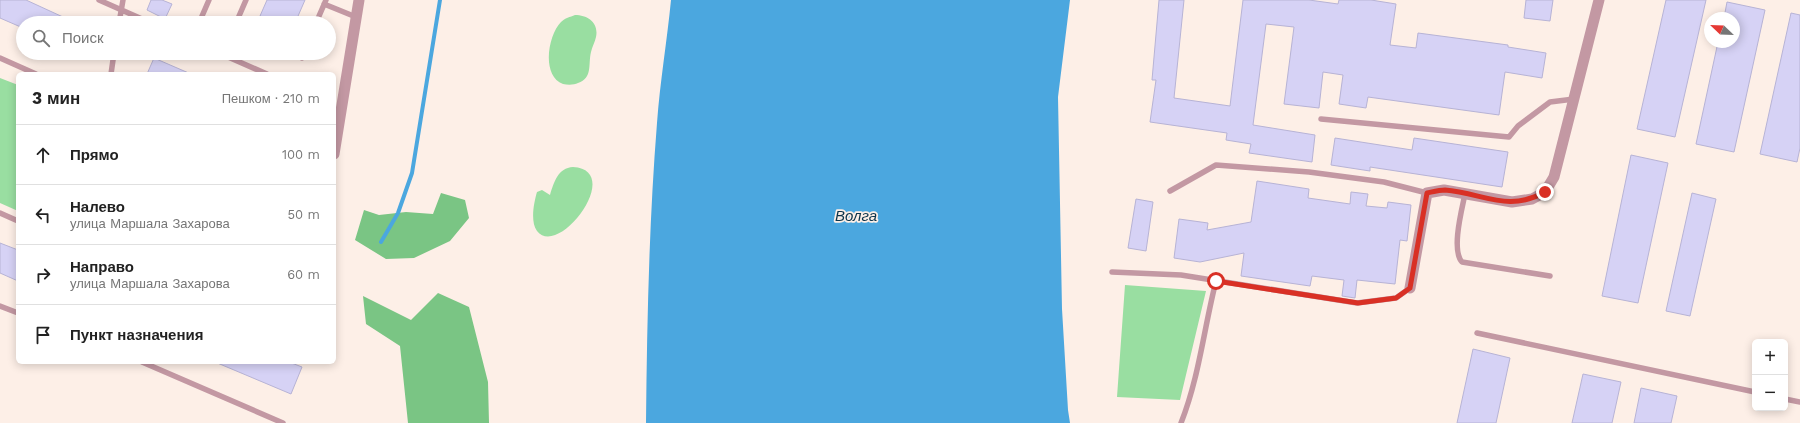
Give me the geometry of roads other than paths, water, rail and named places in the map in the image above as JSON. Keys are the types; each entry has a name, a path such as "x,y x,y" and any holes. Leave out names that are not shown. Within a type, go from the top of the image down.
{"street":[{"path":"336,130 338,106 359,0"},
{"path":"1410,288 1427,193 1444,190 1512,202 1532,199 1545,192 1554,177 1599,0"}],"lane":[{"path":"99,0 135,16"},
{"path":"121,16 123,0"},
{"path":"202,16 209,0"},
{"path":"239,16 246,0"},
{"path":"319,16 325,2 356,17"},
{"path":"0,58 32,72"},
{"path":"111,72 113,60"},
{"path":"235,60 262,72"},
{"path":"1321,118 1509,137 1518,126 1550,102 1574,100"},
{"path":"1170,191 1216,165 1309,172 1384,182 1427,193"},
{"path":"1465,194 1457,244 1458,258 1462,262 1550,276"},
{"path":"0,213 16,219"},
{"path":"1112,272 1181,275 1358,303 1396,298 1410,288"},
{"path":"1181,423 1188,405 1197,369 1216,281"},
{"path":"0,306 16,312"},
{"path":"1477,333 1752,391"},
{"path":"147,364 283,423"},
{"path":"1788,400 1800,402"}],"water":[{"name":"Волга","path":"671,0 1070,0 1058,97 1062,309 1070,423 646,423 650,236 654,160 658,108"}],"waterway":[{"path":"381,242 398,213 412,173 440,0"}]}
